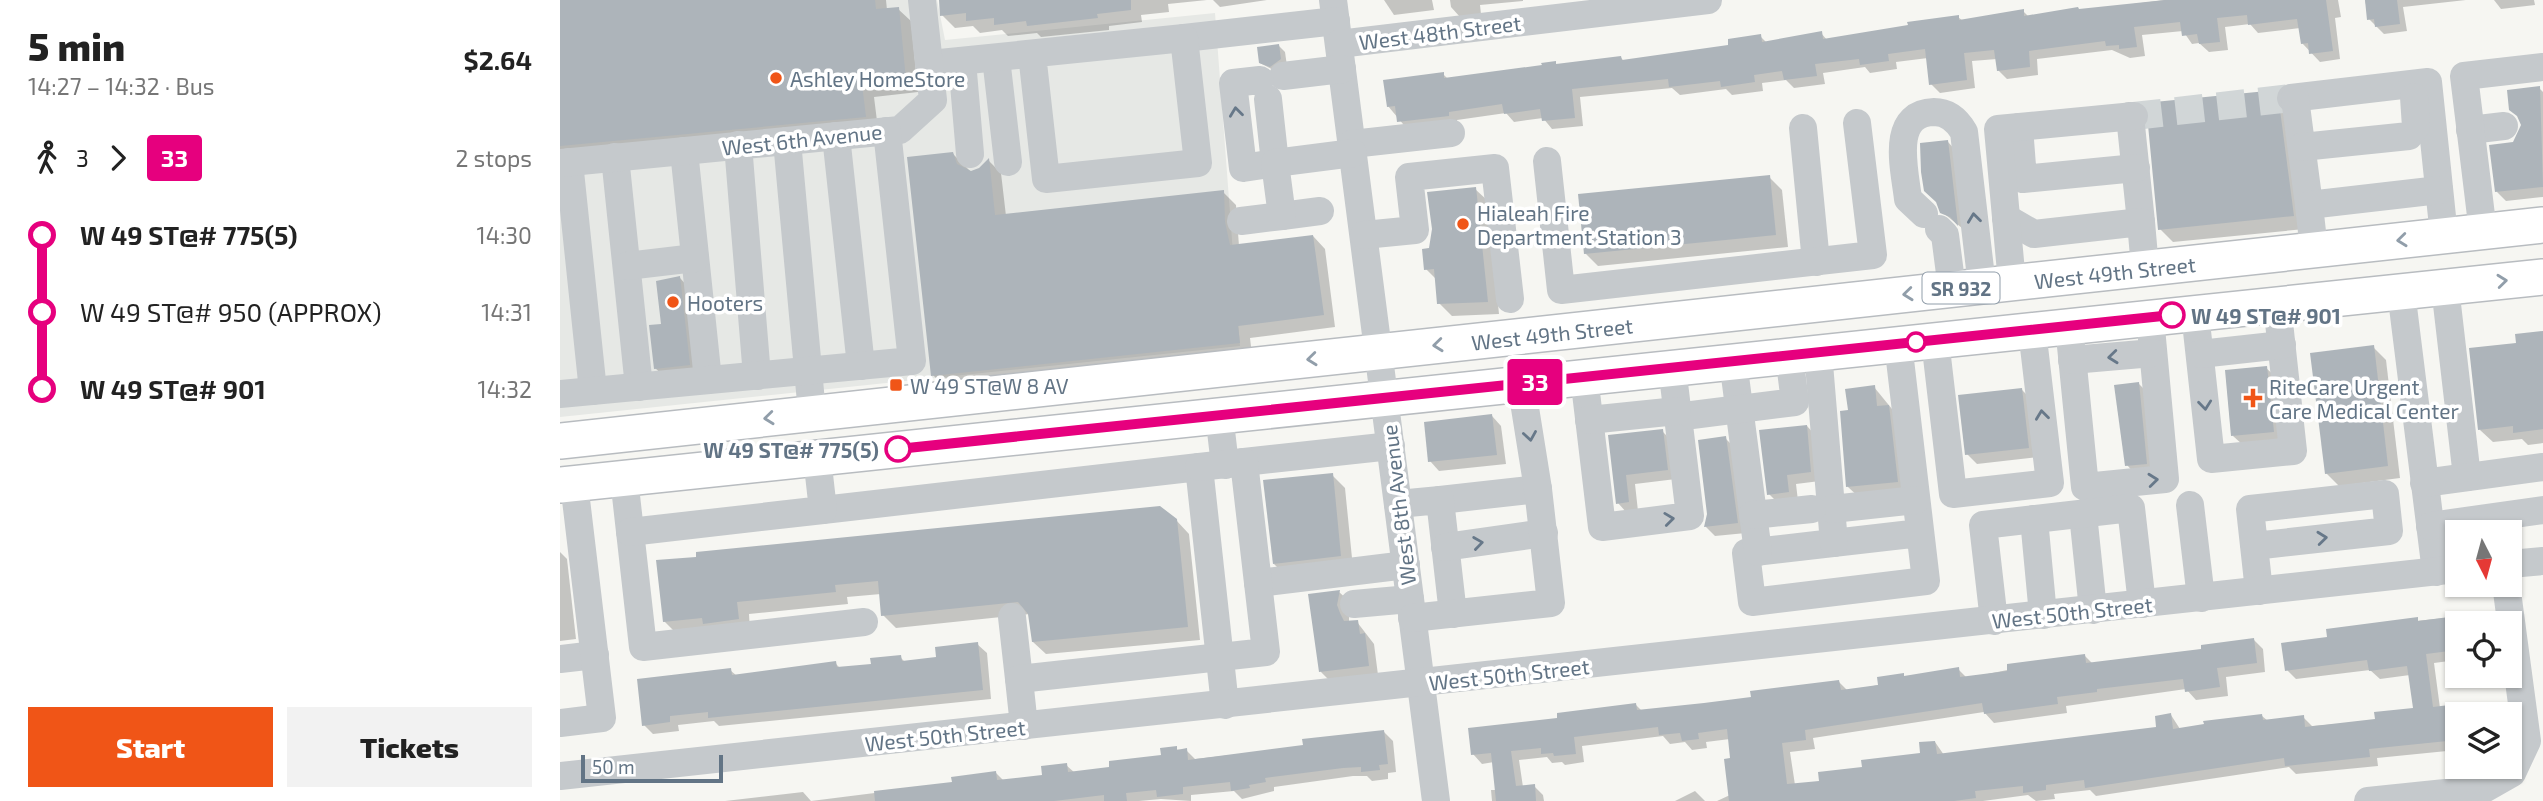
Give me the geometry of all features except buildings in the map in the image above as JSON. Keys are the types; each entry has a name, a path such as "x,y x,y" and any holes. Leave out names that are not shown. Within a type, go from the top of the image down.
{"main road":[{"name":"West 49th Street","path":"560,440 2543,225"},
{"path":"2200,312 2302,283 2309,278 2313,269 2314,250"},
{"name":"SR 932","path":"567,484 2543,277"},
{"path":"2002,283 2048,328"},
{"path":"1579,377 1609,364 1688,353 1709,325 1710,316"},
{"path":"817,457 822,446 850,425 935,400"},
{"path":"694,470 793,447 806,435 812,413"}],"street":[{"name":"West 6th Avenue","path":"564,162 900,130 933,100 922,0"},
{"name":"West 48th Street","path":"1338,34 1560,8 1709,0"},
{"path":"930,64 1184,38 1338,34"},
{"path":"1338,34 1271,85 1233,83 1243,168 1451,133"},
{"name":"West 8th Avenue","path":"1338,34 1436,801"},
{"path":"1032,54 1046,179 1144,169 1198,163 1184,38"},
{"path":"996,58 1008,162"},
{"path":"962,61 970,154"},
{"path":"2483,232 2464,76 2543,67"},
{"path":"2314,250 2302,147 2293,98 2428,82 2444,236"},
{"path":"2302,147 2412,134 2416,127 2413,84"},
{"path":"1271,85 1275,163 1282,216"},
{"path":"1941,113 1951,116 1964,132 2002,283 1945,235 1908,199 1902,139 1912,121 1921,115 1941,113"},
{"path":"2002,283 2006,218 1998,129 2132,116 2145,268"},
{"path":"1548,161 1561,290 1873,255 1857,123"},
{"path":"2470,130 2504,126"},
{"path":"2019,127 2023,179 2136,168"},
{"path":"1803,128 1816,262"},
{"path":"560,394 912,361 887,131"},
{"path":"836,136 861,366"},
{"path":"787,141 812,413"},
{"path":"738,145 757,376"},
{"path":"684,151 708,380"},
{"path":"615,157 639,387"},
{"path":"564,162 593,391"},
{"path":"1364,235 1415,230 1409,177 1495,168 1510,299"},
{"path":"2309,205 2439,190"},
{"path":"1241,221 1320,211"},
{"path":"2006,218 2034,234 2141,222"},
{"path":"2002,283 2034,234"},
{"path":"626,266 695,258"},
{"path":"1705,275 1710,316"},
{"path":"1666,279 1670,320"},
{"path":"2445,287 2467,477"},
{"path":"2401,291 2430,526 2445,566"},
{"path":"2200,312 2200,354 2211,459 2293,451 2277,304"},
{"path":"1994,621 1983,525 2034,519 2084,500 2165,479 2150,317"},
{"path":"2048,328 2073,360 2093,610"},
{"path":"1935,340 1953,494 2050,483 2048,328"},
{"path":"1752,602 1926,581 1898,344"},
{"path":"2200,354 2281,345"},
{"path":"1589,420 1740,409 1795,402 1803,353"},
{"path":"1803,353 1822,509 1835,542"},
{"path":"2073,360 2153,353"},
{"path":"1733,361 1758,552"},
{"path":"1579,377 1589,420 1602,527 1690,516 1684,413 1672,367"},
{"path":"1354,604 1453,614 1551,603 1538,489 1521,383"},
{"path":"1219,414 1223,465 1220,657 1225,705"},
{"path":"630,532 1391,446"},
{"path":"817,457 823,510"},
{"path":"1019,679 1266,652 1258,583 1223,465"},
{"path":"2424,483 2543,467"},
{"path":"624,478 643,647 864,622"},
{"path":"560,723 602,718 595,655 567,484"},
{"path":"1398,505 1538,489"},
{"path":"1440,500 1453,614"},
{"path":"1753,515 1916,500"},
{"path":"2084,500 2131,508 2142,604"},
{"path":"2190,505 2201,598"},
{"path":"2430,526 2543,510"},
{"path":"2034,519 2043,615"},
{"path":"1445,548 1544,533"},
{"path":"1757,647 1746,553 1920,533"},
{"path":"2254,546 2259,591"},
{"path":"2522,563 2543,561"},
{"path":"1258,583 1405,565"},
{"name":"West 50th Street","path":"560,776 2445,571"},
{"path":"2368,801 2484,789 2512,773 2527,741 2508,597"},
{"path":"1012,617 1024,726"},
{"path":"560,659 595,655"}],"shaded area":[{"path":"560,0 937,0 945,40 1215,13 1240,346 560,417"}],"tunnel":[{"path":"2134,116 2291,98"}],"bus line":[{"name":"33","path":"898,449 2172,315"}],"place":[{"name":"Ashley HomeStore","path":"776,78"},
{"name":"Hialeah Fire Department Station 3","path":"1463,224"},
{"name":"Hooters","path":"673,302"},
{"name":"W 49 ST@# 901","path":"2172,315"},
{"name":"W 49 ST@W 8 AV","path":"896,385"},
{"name":"RiteCare Urgent Care Medical Center","path":"2253,398"},
{"name":"W 49 ST@# 775(5)","path":"898,449"}]}
